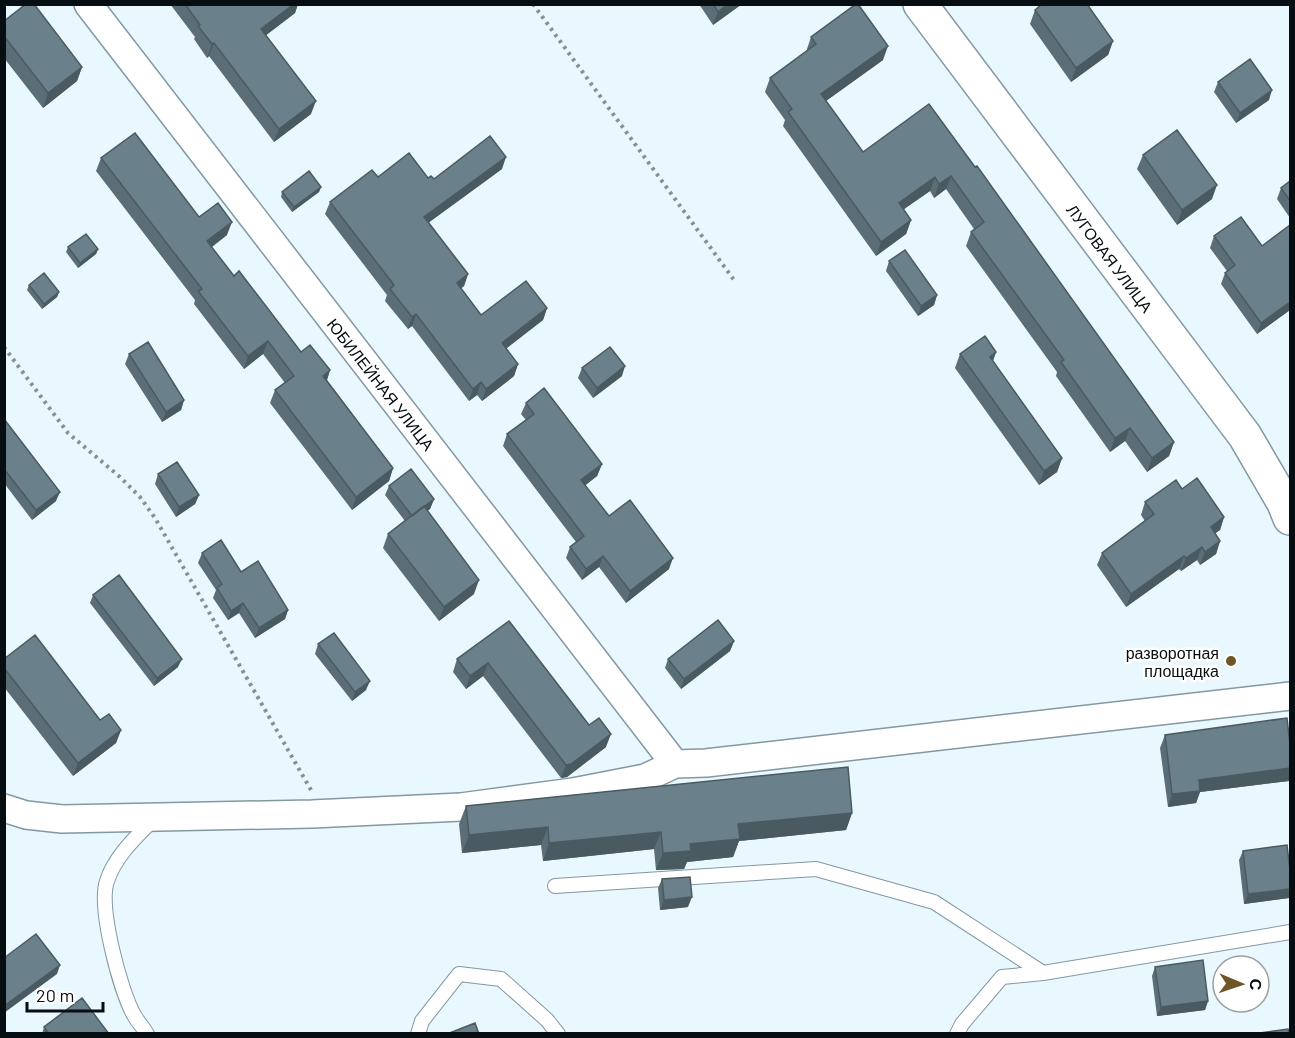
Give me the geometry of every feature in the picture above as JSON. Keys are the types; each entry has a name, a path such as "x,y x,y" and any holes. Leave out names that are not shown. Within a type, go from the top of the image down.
{"street":[{"name":"ЮБИЛЕЙНАЯ УЛИЦА","path":"88,4 675,764"},
{"name":"ЛУГОВАЯ УЛИЦА","path":"920,4 1245,436 1284,503 1290,518"},
{"path":"4,808 26,815 62,819 312,814 461,807 573,792 645,778 675,764 706,763 1290,696"}],"lane":[{"path":"147,1034 133,1014 116,967 105,915 106,882 124,849 155,817"},
{"path":"555,886 816,869 934,902 1043,973"},
{"path":"957,1034 962,1024 1002,977 1043,973 1290,932"},
{"path":"418,1034 422,1021 459,974 501,979 547,1020 558,1034"}],"path":[{"path":"532,4 734,280"},
{"path":"4,347 68,433 120,477 140,497 155,518 310,787 314,798 312,814"}],"building":[{"path":"26,4 34,4 82,67 48,93 4,36 4,21"},
{"path":"185,4 294,4 261,29 316,101 279,129 214,43 212,44 198,26 200,25"},
{"path":"713,4 728,4 718,12"},
{"path":"856,4 888,46 821,94 863,152 929,104 975,167 977,166 1174,442 1152,458 1130,428 1115,438 1061,362 1064,360 971,232 984,222 951,176 939,184 935,177 899,203 911,220 881,242 788,112 792,109 770,78 816,44 811,37"},
{"path":"1042,4 1087,4 1113,41 1076,68 1035,10"},
{"path":"1250,59 1272,90 1240,113 1218,82"},
{"path":"1177,130 1217,185 1182,210 1143,155"},
{"path":"135,133 199,217 218,203 232,222 207,241 234,276 239,271 301,352 310,345 330,370 323,376 393,468 356,497 275,390 294,376 268,341 248,356 198,291 202,289 101,158"},
{"path":"490,136 506,157 424,217 468,274 457,283 481,315 526,281 547,308 502,343 518,364 486,389 481,382 473,389 416,314 412,317 390,289 394,285 330,202 372,170 378,177 409,153 428,178 431,176 434,179"},
{"path":"309,171 321,187 294,207 282,192"},
{"path":"1290,181 1290,201 1281,188"},
{"path":"1241,217 1262,246 1290,225 1290,302 1261,323 1225,273 1235,265 1214,236"},
{"path":"86,234 98,249 80,263 68,247"},
{"path":"905,250 937,295 921,306 889,261"},
{"path":"44,273 59,292 44,304 29,285"},
{"path":"985,336 996,352 990,357 1062,458 1044,471 960,354"},
{"path":"148,342 184,400 166,412 129,354"},
{"path":"610,347 625,366 597,388 582,368"},
{"path":"544,388 602,464 581,480 609,516 630,500 673,558 630,591 603,556 586,569 570,547 584,536 507,434 534,414 526,403"},
{"path":"4,419 60,492 36,510 4,469"},
{"path":"177,462 199,495 179,507 158,474"},
{"path":"411,469 434,499 412,516 389,486"},
{"path":"1197,478 1224,517 1211,527 1220,541 1205,552 1202,547 1186,558 1184,556 1131,594 1102,553 1154,514 1145,502 1176,480 1182,489"},
{"path":"424,506 479,580 444,607 388,534"},
{"path":"221,540 241,572 258,561 288,610 259,628 243,603 231,611 217,588 222,584 202,553"},
{"path":"119,575 182,659 157,678 93,595"},
{"path":"718,620 734,641 684,679 668,659"},
{"path":"509,621 589,725 599,718 611,734 571,764 566,765 488,663 470,676 457,659"},
{"path":"334,633 370,681 355,692 318,644"},
{"path":"35,635 100,720 109,714 121,730 78,763 4,668 4,659"},
{"path":"1287,718 1290,768 1199,780 1200,791 1172,794 1165,735"},
{"path":"848,767 852,813 738,824 740,839 690,844 691,851 663,853 661,832 549,843 548,827 469,835 466,806"},
{"path":"1287,845 1290,889 1248,894 1243,851"},
{"path":"690,877 692,897 664,900 662,879"},
{"path":"36,934 60,965 4,1006 4,958"},
{"path":"1203,960 1208,1001 1161,1007 1155,967"},
{"path":"82,998 109,1034 49,1034 44,1027"},
{"path":"475,1023 479,1034 447,1034"},
{"path":"1288,1029 1289,1034 1253,1034"}],"place":[{"name":"разворотная площадка","path":"1231,661"}]}
